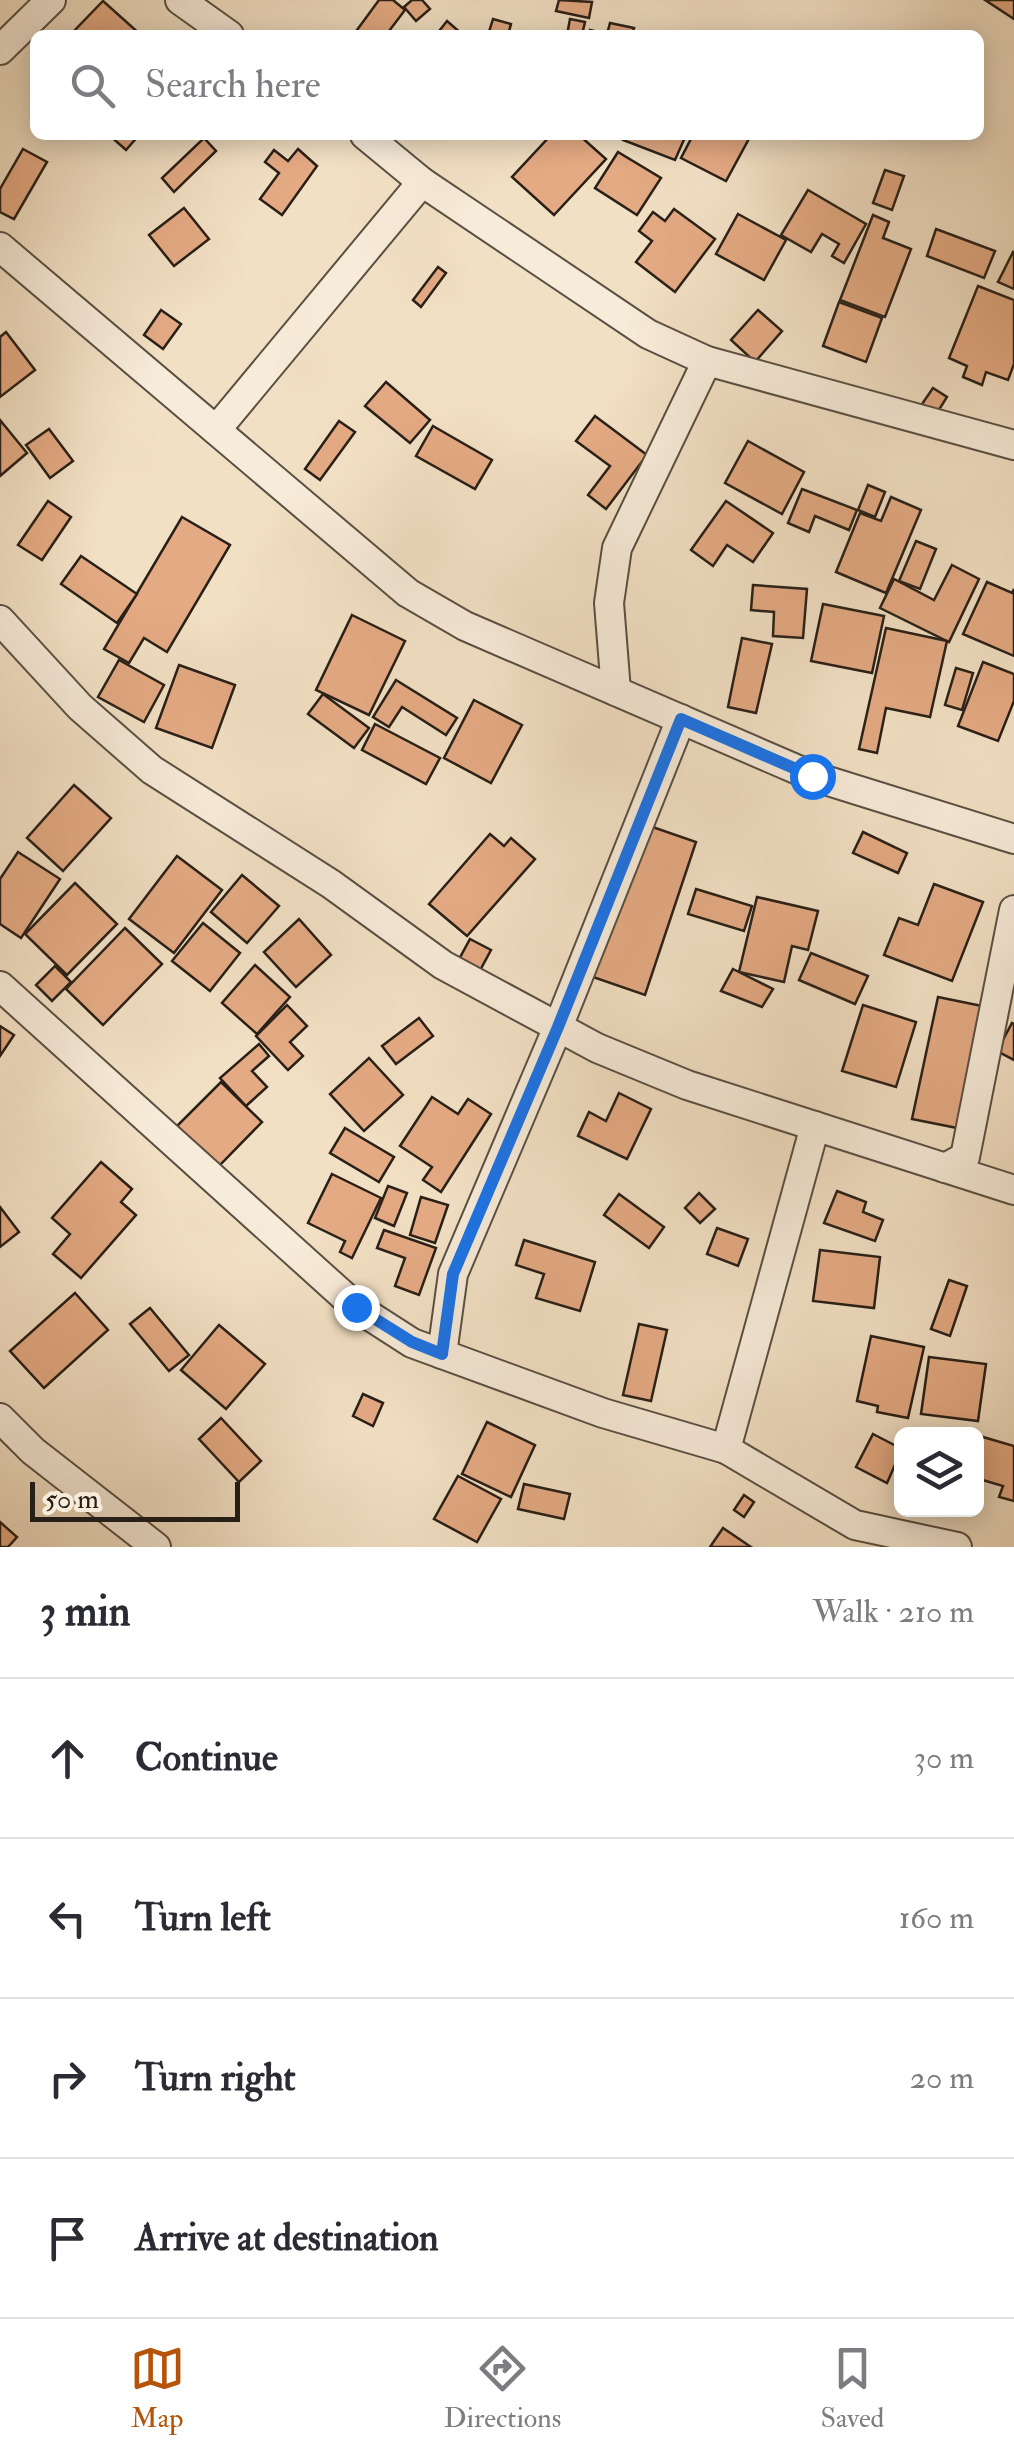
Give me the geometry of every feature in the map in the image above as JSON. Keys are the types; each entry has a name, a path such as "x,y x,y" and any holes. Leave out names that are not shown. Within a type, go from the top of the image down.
{"street":[{"path":"0,50 50,0"},
{"path":"180,0 222,30"},
{"path":"371,140 422,182 648,334 707,361 1014,445"},
{"path":"216,430 422,182"},
{"path":"0,247 408,593 465,626 812,776 1014,840"},
{"path":"616,691 610,603 617,548 707,361"},
{"path":"0,620 80,707 152,770 303,866 443,965 596,1048 687,1085 1014,1190"},
{"path":"442,1354 453,1274 558,1027 681,719"},
{"path":"946,1168 965,1157 1014,910"},
{"path":"0,986 356,1307 412,1342 603,1413 726,1449 851,1536 957,1547"},
{"path":"726,1449 815,1126"},
{"path":"0,1418 33,1452 156,1547"}],"building":[{"path":"379,0 393,0 405,10 390,30 357,30"},
{"path":"412,0 422,0 430,9 416,21 404,7"},
{"path":"559,0 592,2 589,18 556,11"},
{"path":"985,0 1014,0 1014,19"},
{"path":"103,1 135,30 75,30"},
{"path":"493,19 511,24 509,30 490,30"},
{"path":"570,19 585,22 583,30 568,30"},
{"path":"447,21 457,30 440,30"},
{"path":"610,23 634,28 633,30 608,30"},
{"path":"115,140 135,140 126,150"},
{"path":"202,140 216,151 174,192 162,178"},
{"path":"546,140 585,140 606,159 554,215 512,177"},
{"path":"623,140 684,140 675,160"},
{"path":"690,140 748,140 726,181 681,158"},
{"path":"23,149 47,162 14,219 0,212 0,189"},
{"path":"298,149 317,166 282,215 260,199 279,173 265,162 274,150 288,161"},
{"path":"618,152 661,178 637,215 595,188"},
{"path":"885,170 904,176 892,210 873,203"},
{"path":"808,190 866,224 844,263 832,256 839,244 822,234 811,252 781,235"},
{"path":"184,208 209,239 174,266 149,235"},
{"path":"674,209 715,239 675,292 636,262 652,241 639,231 653,212 665,221"},
{"path":"738,214 786,240 764,280 716,254"},
{"path":"873,215 889,222 883,238 911,249 885,317 840,300"},
{"path":"936,229 995,251 984,278 927,256"},
{"path":"1014,253 1014,289 998,282"},
{"path":"438,267 446,273 421,307 413,300"},
{"path":"978,286 1014,300 1014,364 1008,380 986,372 982,385 963,377 967,366 949,358"},
{"path":"839,302 882,318 866,362 823,346"},
{"path":"161,310 181,324 163,349 144,335"},
{"path":"758,310 782,331 755,362 731,340"},
{"path":"6,332 35,370 0,397 0,337"},
{"path":"386,382 430,420 410,443 365,406"},
{"path":"933,388 947,397 937,413 922,404"},
{"path":"595,416 647,455 606,509 588,495 610,466 576,441"},
{"path":"0,420 27,453 0,476"},
{"path":"339,421 355,432 320,480 305,469"},
{"path":"433,426 492,460 475,489 416,456"},
{"path":"49,429 73,461 50,478 26,445"},
{"path":"748,441 804,472 782,514 725,483"},
{"path":"868,485 885,492 875,517 858,510"},
{"path":"802,489 857,510 849,530 815,516 809,532 788,523"},
{"path":"891,497 921,510 886,593 836,572 860,513 881,521"},
{"path":"48,501 71,517 42,560 18,545"},
{"path":"726,501 773,533 753,562 727,545 713,566 691,550"},
{"path":"182,517 230,545 167,652 144,638 129,663 104,649"},
{"path":"916,541 936,549 920,589 899,581"},
{"path":"81,556 137,594 117,623 61,584"},
{"path":"952,565 979,579 949,642 880,608 894,579 934,600"},
{"path":"987,582 1012,593 1014,589 1014,656 963,634"},
{"path":"753,585 807,589 803,638 773,636 774,612 751,610"},
{"path":"823,604 884,616 872,673 811,661"},
{"path":"352,615 405,641 369,715 316,690"},
{"path":"886,628 947,641 930,717 886,708 877,753 859,749"},
{"path":"742,638 772,644 756,713 728,707"},
{"path":"119,660 164,685 144,722 98,697"},
{"path":"983,662 1014,674 1014,701 998,741 958,726"},
{"path":"179,665 235,685 212,748 156,728"},
{"path":"956,668 973,673 962,710 945,705"},
{"path":"396,680 457,718 446,735 402,707 389,727 373,717"},
{"path":"323,694 369,728 354,748 308,714"},
{"path":"474,700 522,725 491,783 444,758"},
{"path":"375,724 440,758 426,784 362,750"},
{"path":"74,785 111,818 63,871 27,838"},
{"path":"641,823 696,842 645,995 590,976"},
{"path":"863,832 907,853 898,873 853,853"},
{"path":"490,834 504,846 511,838 535,859 467,936 429,904"},
{"path":"18,852 60,879 21,938 0,924 0,879"},
{"path":"177,856 222,890 174,953 129,919"},
{"path":"242,875 279,906 247,943 211,912"},
{"path":"75,883 117,924 67,975 25,934"},
{"path":"934,884 983,902 952,981 884,955 899,918 918,925"},
{"path":"696,889 752,906 744,931 688,914"},
{"path":"757,897 818,911 808,950 792,946 784,982 739,972"},
{"path":"299,919 331,955 296,987 264,952"},
{"path":"203,923 240,953 210,991 172,961"},
{"path":"125,928 162,964 103,1025 66,989"},
{"path":"470,939 491,950 478,974 457,963"},
{"path":"811,953 868,976 855,1004 799,980"},
{"path":"255,965 290,997 257,1034 222,1003"},
{"path":"55,966 71,982 52,1001 36,985"},
{"path":"733,969 773,989 762,1007 721,991"},
{"path":"938,997 982,1006 957,1128 912,1119"},
{"path":"287,1005 307,1026 290,1042 303,1056 288,1070 256,1036"},
{"path":"863,1005 916,1022 896,1087 842,1071"},
{"path":"419,1018 433,1036 396,1064 382,1046"},
{"path":"1014,1024 1014,1060 997,1051"},
{"path":"0,1026 14,1035 0,1056"},
{"path":"259,1044 269,1056 252,1071 267,1087 246,1106 220,1078"},
{"path":"369,1058 403,1095 364,1131 330,1094"},
{"path":"221,1082 262,1122 218,1167 177,1126"},
{"path":"619,1093 651,1109 627,1159 578,1136 589,1112 606,1121"},
{"path":"432,1097 458,1114 468,1099 491,1114 441,1192 423,1180 432,1167 400,1146"},
{"path":"345,1128 394,1157 379,1182 330,1153"},
{"path":"101,1162 132,1189 121,1202 136,1215 81,1278 53,1254 70,1234 52,1218"},
{"path":"332,1174 381,1198 352,1258 340,1252 345,1241 308,1223"},
{"path":"388,1186 407,1193 394,1226 375,1218"},
{"path":"837,1191 866,1202 863,1212 883,1220 875,1241 824,1223"},
{"path":"699,1193 715,1209 700,1223 685,1208"},
{"path":"619,1194 664,1227 649,1248 604,1215"},
{"path":"421,1197 448,1205 435,1243 410,1235"},
{"path":"0,1207 19,1232 0,1247"},
{"path":"717,1228 748,1239 738,1266 707,1254"},
{"path":"384,1230 436,1248 419,1295 395,1286 405,1258 377,1248"},
{"path":"524,1240 595,1262 580,1311 536,1298 544,1274 516,1265"},
{"path":"820,1250 880,1257 874,1308 813,1301"},
{"path":"949,1280 967,1286 950,1336 931,1329"},
{"path":"75,1293 108,1330 44,1388 10,1351"},
{"path":"150,1308 189,1355 169,1371 130,1324"},
{"path":"639,1324 667,1330 651,1401 623,1395"},
{"path":"219,1325 265,1364 226,1409 181,1370"},
{"path":"871,1336 924,1347 908,1418 877,1412 878,1406 857,1401"},
{"path":"929,1357 986,1364 978,1421 921,1414"},
{"path":"363,1394 383,1403 373,1426 353,1416"},
{"path":"221,1418 261,1461 239,1482 199,1439"},
{"path":"487,1422 535,1445 511,1497 462,1474"},
{"path":"873,1434 894,1445 894,1467 887,1483 856,1467"},
{"path":"984,1437 1014,1446 1014,1501 999,1497 1003,1486 984,1480"},
{"path":"458,1476 501,1499 477,1542 434,1519"},
{"path":"524,1484 570,1494 564,1519 518,1509"},
{"path":"744,1495 754,1502 744,1517 734,1510"},
{"path":"0,1522 17,1537 8,1547 0,1547"},
{"path":"723,1528 751,1547 710,1547"}],"route":[{"path":"356,1307 412,1342 442,1354 453,1274 558,1027 681,719 812,776"}]}
